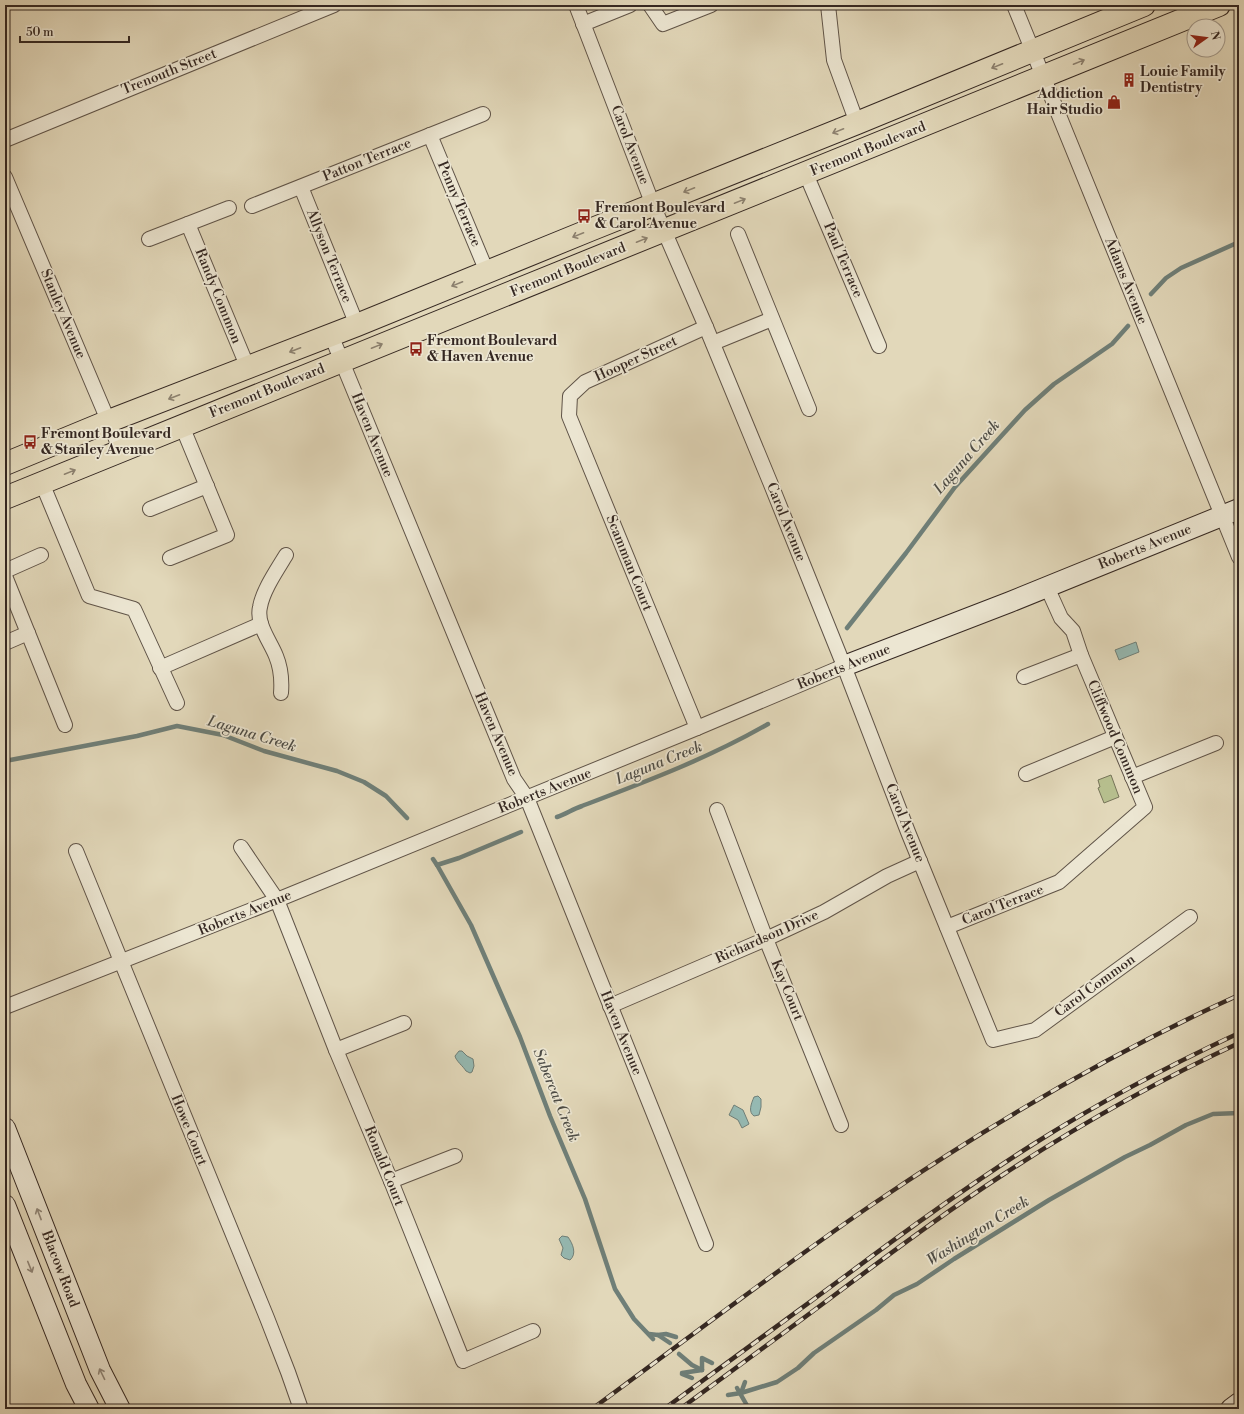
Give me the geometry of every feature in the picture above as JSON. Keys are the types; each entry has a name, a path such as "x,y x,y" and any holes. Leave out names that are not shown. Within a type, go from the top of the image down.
{"main road":[{"name":"Fremont Boulevard","path":"5,464 109,421 357,325 857,123 1144,5"},
{"name":"Fremont Boulevard","path":"5,498 1219,5"}],"street":[{"name":"Trenouth Street","path":"5,140 334,5"},
{"name":"Carol Avenue","path":"576,5 653,205 713,343 993,1040"},
{"path":"583,24 630,5"},
{"path":"650,5 663,24 711,5"},
{"path":"828,5 834,60 857,123"},
{"name":"Adams Avenue","path":"1014,5 1043,77 1230,512 1239,557"},
{"name":"Patton Terrace","path":"252,206 483,114"},
{"name":"Penny Terrace","path":"430,135 487,272"},
{"name":"Paul Terrace","path":"806,174 879,346"},
{"name":"Stanley Avenue","path":"5,177 121,451"},
{"name":"Allyson Terrace","path":"301,187 357,325"},
{"path":"149,239 229,208"},
{"name":"Randy Common","path":"188,224 248,368"},
{"path":"738,234 809,409"},
{"path":"713,343 772,318"},
{"name":"Hooper Street","path":"570,396 585,382 706,327"},
{"name":"Haven Avenue","path":"331,335 511,772 527,798 706,1244"},
{"name":"Scamman Court","path":"570,396 569,416 697,728"},
{"path":"170,558 227,535 182,426"},
{"path":"42,483 89,596 134,609 177,703"},
{"path":"150,510 207,486"},
{"name":"Roberts Avenue","path":"5,1007 277,900 697,728 844,666 1003,605 1230,512"},
{"path":"281,693 282,677 277,657 261,624 259,608 268,587 286,555"},
{"path":"5,571 41,556"},
{"path":"5,576 65,725"},
{"name":"Cliffwood Common","path":"1047,587 1061,618 1073,631 1080,655 1145,807 1059,882"},
{"path":"160,668 261,624"},
{"path":"5,643 28,633"},
{"path":"1024,677 1080,655"},
{"path":"1026,774 1115,737"},
{"path":"1132,777 1216,743"},
{"name":"Kay Court","path":"717,810 766,939 841,1125"},
{"name":"Ronald Court","path":"242,847 277,900 336,1050 391,1181 463,1361 533,1331"},
{"name":"Howe Court","path":"76,851 120,962 264,1311 301,1409"},
{"name":"Richardson Drive","path":"610,1006 766,939 824,912 887,876 920,861"},
{"name":"Carol Terrace","path":"947,927 1059,882"},
{"name":"Carol Common","path":"993,1040 1035,1030 1190,917"},
{"path":"336,1050 404,1023"},
{"name":"Blacow Road","path":"5,1128 100,1370 120,1409"},
{"path":"391,1181 455,1156"},
{"name":"Blacow Road","path":"5,1205 76,1384 89,1409"},
{"path":"1231,1409 1239,1403"}],"green space":[{"path":"1111,775 1119,797 1104,803 1098,788 1100,787 1098,780"}],"water":[{"path":"1136,642 1139,652 1119,660 1115,650"},
{"path":"459,1051 462,1051 473,1059 474,1066 472,1072 470,1073 466,1071 457,1060 455,1056"},
{"path":"758,1096 761,1099 761,1107 759,1115 754,1116 751,1112 751,1105 754,1097"},
{"path":"734,1105 743,1110 749,1124 742,1128 738,1120 729,1115"},
{"path":"562,1236 568,1237 573,1246 574,1252 570,1260 561,1255 563,1248 559,1239"}],"waterway":[{"name":"Laguna Creek","path":"1151,294 1166,278 1181,268 1239,242"},
{"name":"Laguna Creek","path":"847,628 906,553 955,487 1025,410 1054,384 1112,344 1128,326"},
{"name":"Laguna Creek","path":"557,817 700,759 768,724"},
{"name":"Laguna Creek","path":"5,761 137,736 177,726 223,735 264,751 337,771 364,782 386,796 407,818"},
{"name":"Laguna Creek","path":"437,865 459,858 521,832"},
{"name":"Sabercat Creek","path":"433,859 471,925 520,1037 550,1116 585,1199 615,1289 634,1319 653,1339"},
{"name":"Washington Creek","path":"728,1395 741,1393 777,1382 798,1368 814,1353 876,1310 894,1295 917,1284 954,1259 1049,1200 1125,1157 1186,1125 1213,1114 1239,1113"},
{"name":"Sabercat Creek","path":"649,1334 666,1334 676,1337"},
{"name":"Sabercat Creek","path":"658,1335 670,1343"},
{"name":"Sabercat Creek","path":"679,1354 692,1365 702,1370"},
{"name":"Sabercat Creek","path":"702,1370 702,1358 712,1363"},
{"name":"Sabercat Creek","path":"682,1373 702,1370"},
{"name":"Sabercat Creek","path":"682,1374 692,1378"},
{"name":"Sabercat Creek","path":"741,1393 745,1382"},
{"name":"Sabercat Creek","path":"737,1388 749,1409"}],"railway":[{"path":"592,1409 802,1254 873,1204 961,1146 1006,1118 1144,1041 1239,995"},
{"path":"664,1409 916,1224 1008,1160 1057,1129 1108,1100 1160,1072 1239,1033"},
{"path":"680,1409 925,1228 1004,1174 1119,1104 1239,1043"}],"place":[{"name":"Louie Family Dentistry","path":"1129,80"},
{"name":"Addiction Hair Studio","path":"1114,102"},
{"name":"Fremont Boulevard & Carol Avenue","path":"584,216"},
{"name":"Fremont Boulevard & Haven Avenue","path":"416,349"},
{"name":"Fremont Boulevard & Stanley Avenue","path":"30,442"}]}
